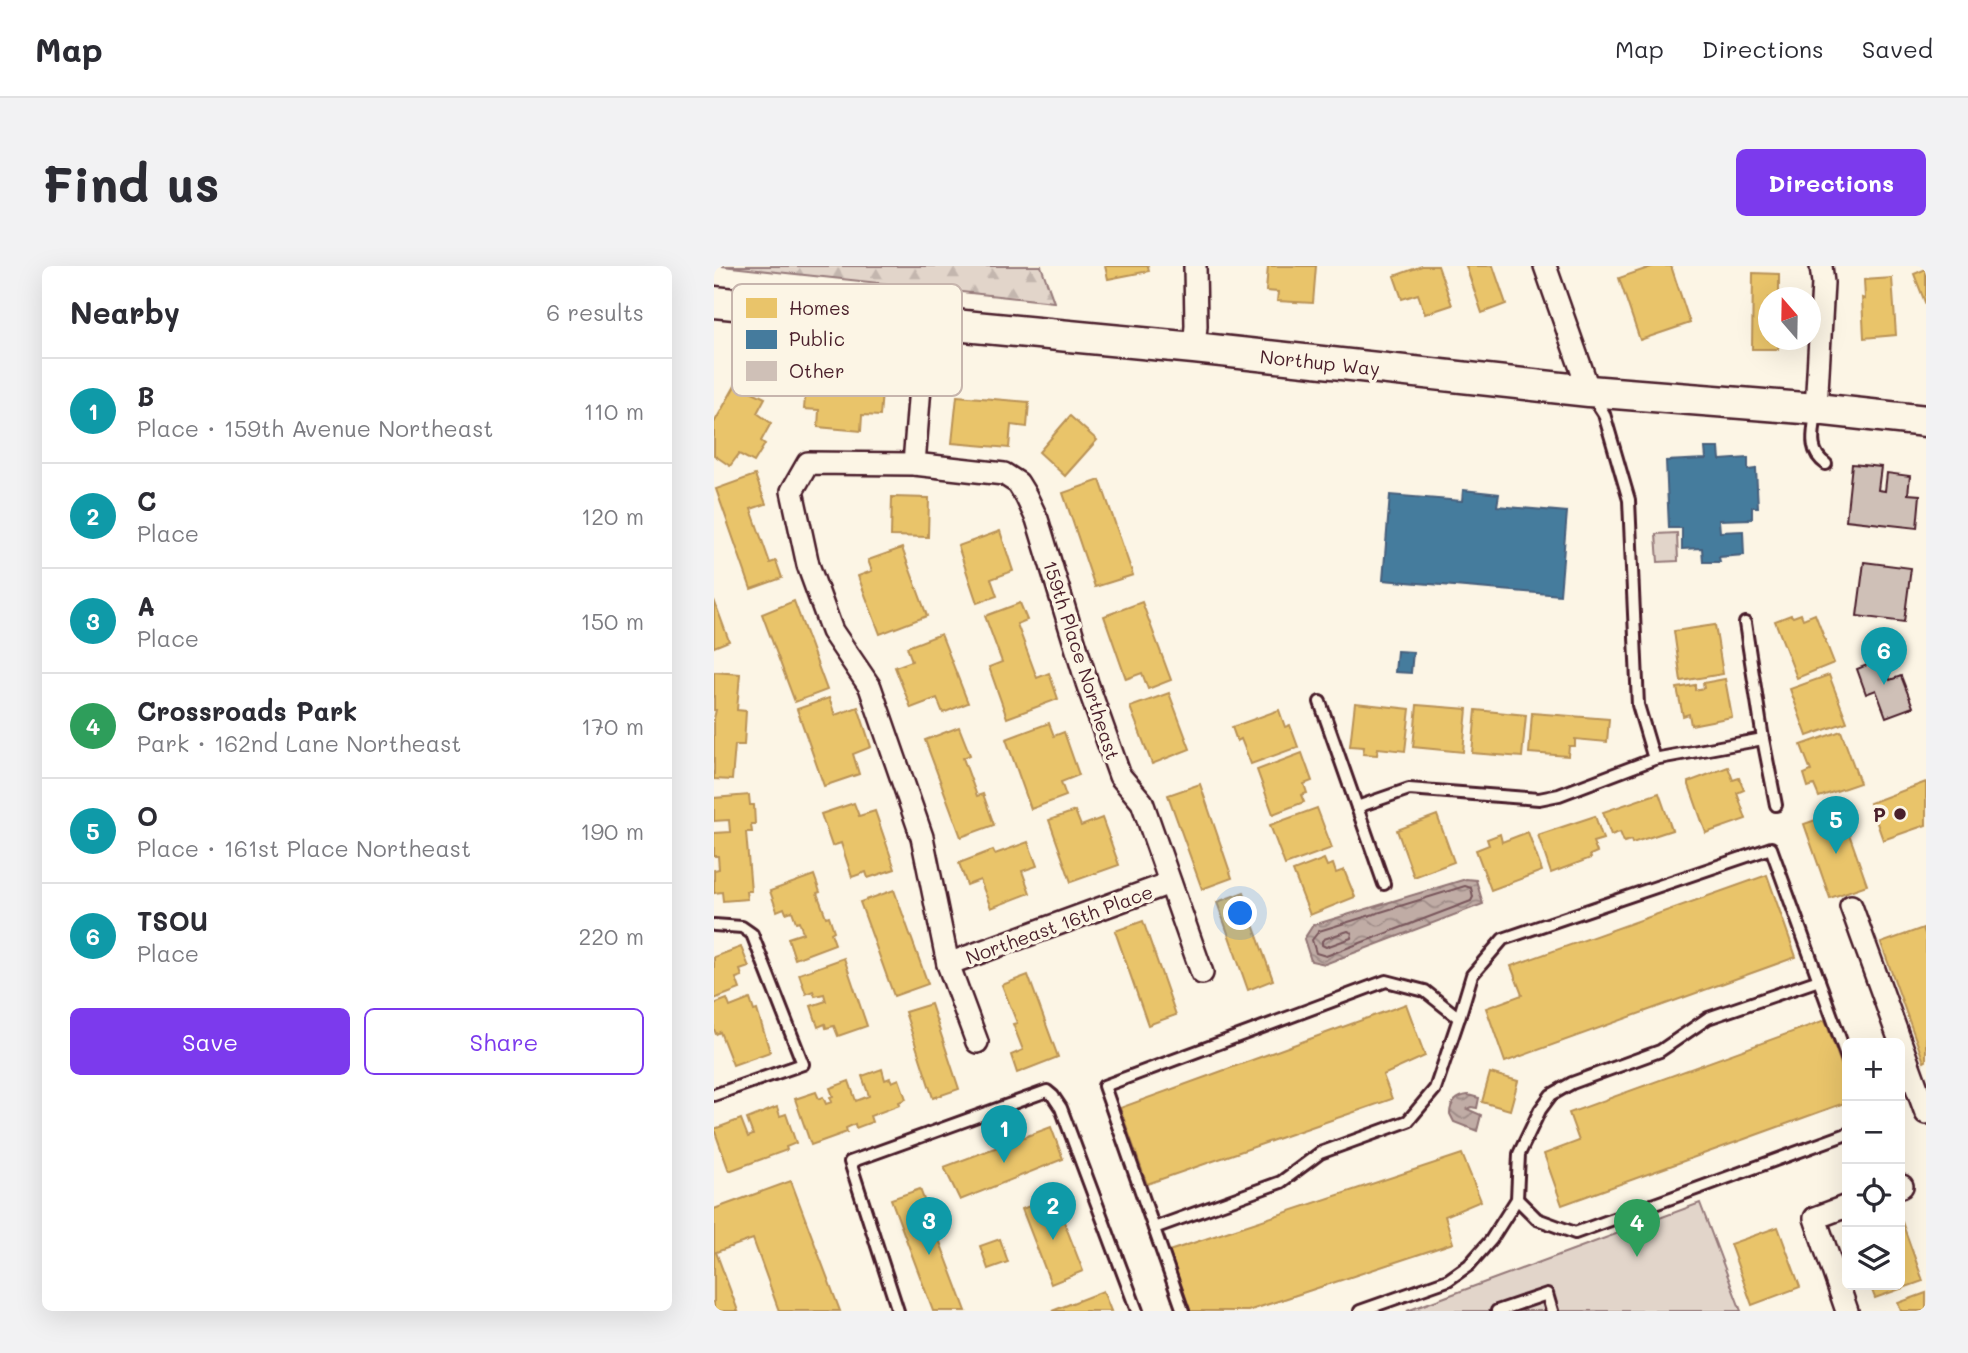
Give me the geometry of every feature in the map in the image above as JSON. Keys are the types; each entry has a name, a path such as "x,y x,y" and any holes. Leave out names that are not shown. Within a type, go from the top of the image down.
{"street":[{"path":"1194,348 1195,266"},
{"path":"1545,266 1589,391"},
{"path":"1816,409 1823,283 1821,266"},
{"name":"Northup Way","path":"714,302 732,304"},
{"name":"Northup Way","path":"962,326 1589,391 1816,409 1926,421"},
{"path":"914,464 919,396"},
{"name":"159th Place Northeast","path":"948,964 922,837 870,687 832,631 808,565 792,491 808,463 914,464 1004,474 1018,483 1037,519 1087,683 1119,776 1142,802 1202,972"},
{"name":"Northeast 16th Place","path":"948,964 1170,883"},
{"path":"1851,906 1926,1113"},
{"path":"948,964 977,1042"},
{"path":"1842,1208 1815,1218 1847,1311"}],"lane":[{"path":"1589,391 1604,414 1629,500 1638,705 1654,760"},
{"path":"1816,409 1813,444 1817,458 1826,464"},
{"path":"1745,623 1776,805"},
{"path":"1320,702 1384,884"},
{"path":"1357,807 1409,789 1539,799 1559,795 1654,760 1763,739"},
{"path":"1154,1228 1281,1182 1320,1153 1408,1121 1435,1089 1472,975 1503,939 1771,848 1842,1044"},
{"path":"714,925 742,927 752,934 803,1064 714,1095"},
{"path":"1360,1311 1448,1280 1469,1265 1491,1240 1517,1199 1519,1154 1540,1110 1551,1095 1572,1083 1660,1051 1708,1018 1819,979"},
{"path":"1183,1311 1104,1086 1386,981 1425,991 1459,1018"},
{"path":"898,1311 850,1162 1046,1091 1054,1096 1061,1108 1137,1311"},
{"path":"1517,1199 1537,1219 1575,1233 1842,1136"},
{"path":"1497,1311 1547,1294 1552,1311"}],"green space":[{"path":"722,266 1041,266 1054,302 962,292 962,284 888,284"},
{"path":"1677,533 1678,561 1658,562 1656,534"},
{"path":"1700,1203 1741,1311 1407,1311"}],"water":[{"path":"1466,879 1476,880 1483,904 1325,964 1311,961 1304,939 1313,925"},
{"path":"1468,1095 1479,1098 1477,1108 1467,1109 1481,1115 1477,1131 1454,1122 1450,1114 1455,1101"}],"building: Homes":[{"path":"1105,266 1148,266 1149,271 1108,279"},
{"path":"1268,266 1316,266 1313,303 1277,301 1278,292 1266,291"},
{"path":"1422,266 1438,266 1452,305 1425,314 1418,294 1402,299 1394,276"},
{"path":"1466,266 1493,266 1506,304 1482,313"},
{"path":"1654,266 1671,266 1690,323 1640,340 1619,278"},
{"path":"1926,269 1926,305 1914,274"},
{"path":"1753,273 1779,274 1779,287 1758,287 1758,349 1752,349"},
{"path":"1892,278 1896,335 1864,338 1864,280"},
{"path":"732,391 732,396 765,398 757,413 771,423 761,441 765,444 754,462 739,454 730,466 714,455 714,423"},
{"path":"805,396 882,396 880,416 862,415 861,431 818,427 819,410 804,409"},
{"path":"957,396 1029,402 1027,427 1011,425 1009,448 952,443"},
{"path":"1070,416 1097,440 1065,476 1039,452"},
{"path":"755,475 766,504 751,509 770,563 776,561 782,578 751,589 716,489"},
{"path":"1100,480 1133,575 1095,587 1063,493"},
{"path":"892,497 929,498 928,537 891,536"},
{"path":"1000,531 1013,571 991,579 997,596 977,603 958,546"},
{"path":"902,548 927,616 880,634 858,576 872,571 868,560"},
{"path":"714,600 729,641 714,647"},
{"path":"794,601 827,690 795,702 762,614"},
{"path":"1142,602 1171,680 1148,689 1142,673 1126,679 1104,616"},
{"path":"1020,603 1027,620 1017,624 1037,678 1049,673 1058,699 1007,718 989,667 1002,662 985,616"},
{"path":"1801,614 1803,619 1815,614 1834,663 1797,678 1775,621"},
{"path":"1715,625 1723,674 1681,681 1674,631"},
{"path":"941,634 968,703 943,713 937,698 911,708 895,667 912,661 907,647"},
{"path":"714,672 740,674 737,710 746,711 744,745 735,745 732,780 714,779"},
{"path":"1829,675 1847,722 1807,736 1790,689"},
{"path":"1725,679 1732,717 1691,725 1689,714 1683,716 1677,688 1695,685 1695,690 1704,688 1703,683"},
{"path":"1169,693 1190,749 1152,764 1130,707"},
{"path":"829,698 835,715 858,707 871,747 853,754 859,774 824,786 797,709"},
{"path":"1355,703 1410,709 1405,751 1378,748 1377,755 1363,754 1364,747 1350,746"},
{"path":"1417,705 1467,709 1463,752 1413,747"},
{"path":"1279,710 1285,727 1290,725 1298,747 1251,764 1241,739 1237,741 1232,727"},
{"path":"1476,710 1526,715 1522,757 1472,753"},
{"path":"1532,713 1609,719 1607,742 1575,739 1575,746 1569,746 1568,756 1529,753"},
{"path":"1049,723 1054,736 1064,732 1079,775 1061,782 1066,796 1031,809 1006,739"},
{"path":"959,727 970,755 963,758 977,796 983,794 994,825 961,837 925,740"},
{"path":"1841,731 1860,783 1819,797 1814,785 1808,787 1804,774 1811,771 1801,745"},
{"path":"1302,753 1312,781 1304,784 1307,793 1301,795 1304,802 1273,814 1257,770"},
{"path":"1728,767 1733,780 1739,778 1744,790 1737,793 1746,819 1706,833 1688,782"},
{"name":"P","path":"1926,782 1926,825 1883,840 1870,803"},
{"path":"1200,784 1232,878 1202,889 1168,795"},
{"path":"1659,793 1672,830 1632,843 1631,840 1624,842 1620,832 1611,835 1603,812"},
{"path":"749,795 750,805 754,805 755,824 751,824 752,832 746,832 751,891 746,891 747,899 723,901 722,892 714,893 714,870 719,869 718,856 714,856 714,833 730,832 729,820 714,821 714,798"},
{"path":"854,803 859,816 875,811 895,869 868,878 866,872 852,877 841,843 832,846 821,814"},
{"path":"1317,808 1332,848 1285,865 1270,825"},
{"path":"1075,811 1081,826 1102,818 1119,865 1071,882 1049,820"},
{"path":"1841,811 1867,885 1830,898 1804,824"},
{"path":"1437,815 1454,862 1414,877 1397,830"},
{"path":"1595,816 1603,839 1593,842 1597,852 1590,855 1591,858 1551,873 1538,835"},
{"path":"1528,832 1542,871 1491,890 1476,850 1489,845 1487,839 1500,834 1502,842"},
{"path":"1028,842 1037,866 1022,871 1030,893 991,908 980,880 967,885 959,863 993,850 995,854"},
{"path":"1324,859 1327,866 1333,864 1336,873 1344,870 1355,897 1310,915 1293,871"},
{"path":"814,875 820,892 817,893 834,931 831,933 835,944 795,959 788,938 803,933 799,921 796,922 792,911 786,913 784,908 777,911 770,891"},
{"path":"1767,875 1796,957 1505,1062 1486,1008 1522,995 1511,966"},
{"path":"894,890 928,984 894,996 860,902"},
{"path":"1244,892 1273,980 1248,990 1217,902"},
{"path":"1143,921 1176,1015 1148,1025 1115,931"},
{"path":"1923,928 1926,937 1924,1062 1881,943"},
{"path":"741,947 749,967 740,970 742,976 736,978 740,989 714,999 714,957"},
{"path":"844,958 867,1026 838,1036 834,1026 826,1028 825,1024 818,1027 811,1006 826,1001 824,994 815,996 813,991 806,994 799,974"},
{"path":"1028,975 1058,1057 1017,1073 1011,1055 1023,1050 1013,1024 1017,1023 1002,985"},
{"path":"727,999 730,1007 750,999 754,1011 757,1010 770,1052 733,1065 720,1032 716,1034 714,1029 714,1004"},
{"path":"931,1004 959,1089 933,1098 905,1012"},
{"path":"1406,1004 1425,1056 1383,1075 1392,1099 1147,1184 1120,1108"},
{"path":"1825,1020 1842,1067 1842,1104 1562,1205 1544,1154 1579,1141 1569,1113"},
{"path":"882,1069 885,1080 890,1078 892,1082 899,1079 906,1099 899,1102 900,1105 870,1116 872,1122 856,1128 855,1124 846,1128 847,1132 811,1145 795,1099 816,1092 819,1099 823,1097 826,1104 832,1102 830,1088 849,1081 856,1101 869,1096 862,1076"},
{"path":"1490,1073 1518,1081 1510,1110 1482,1102"},
{"path":"777,1107 780,1116 786,1114 796,1143 786,1147 787,1150 729,1171 714,1129 741,1119 748,1137 753,1135 747,1119"},
{"path":"1051,1127 1063,1159 960,1200 944,1167"},
{"path":"1462,1154 1481,1201 1445,1216 1453,1243 1248,1311 1190,1311 1169,1251"},
{"path":"791,1181 840,1311 779,1311 753,1239 716,1252 738,1311 714,1311 714,1209"},
{"path":"920,1189 966,1311 933,1311 891,1199"},
{"path":"1054,1196 1083,1271 1051,1284 1022,1209"},
{"path":"1778,1227 1800,1287 1752,1305 1730,1244"},
{"path":"1905,1230 1923,1281 1905,1287"},
{"path":"1000,1239 1008,1262 988,1269 980,1246"},
{"path":"1872,1290 1898,1290 1875,1298"},
{"path":"1103,1291 1111,1311 1052,1311"},
{"path":"1926,1293 1926,1311 1901,1311 1898,1303"}],"building: Public":[{"path":"1705,448 1719,448 1720,460 1748,458 1748,470 1756,469 1758,507 1752,507 1752,519 1719,520 1720,532 1743,531 1744,555 1719,557 1720,562 1703,562 1702,548 1682,549 1682,528 1669,528 1666,461 1706,459"},
{"path":"1463,490 1499,494 1497,506 1567,512 1560,595 1383,580 1390,495 1462,501"},
{"path":"1397,651 1413,652 1411,673 1395,672"}],"building: Other":[{"path":"1852,464 1881,467 1878,490 1885,491 1887,473 1910,476 1908,494 1920,495 1917,528 1846,520"},
{"path":"1864,562 1911,568 1904,622 1857,616"},
{"path":"1882,659 1890,680 1901,676 1913,707 1886,717 1876,690 1866,694 1857,669"}],"place":[{"name":"TSOU","path":"1884,685"},
{"name":"P","path":"1900,814"},
{"name":"O","path":"1836,854"},
{"name":"B","path":"1004,1163"},
{"name":"C","path":"1053,1240"},
{"name":"A","path":"929,1255"},
{"name":"Crossroads Park","path":"1637,1257"}]}
